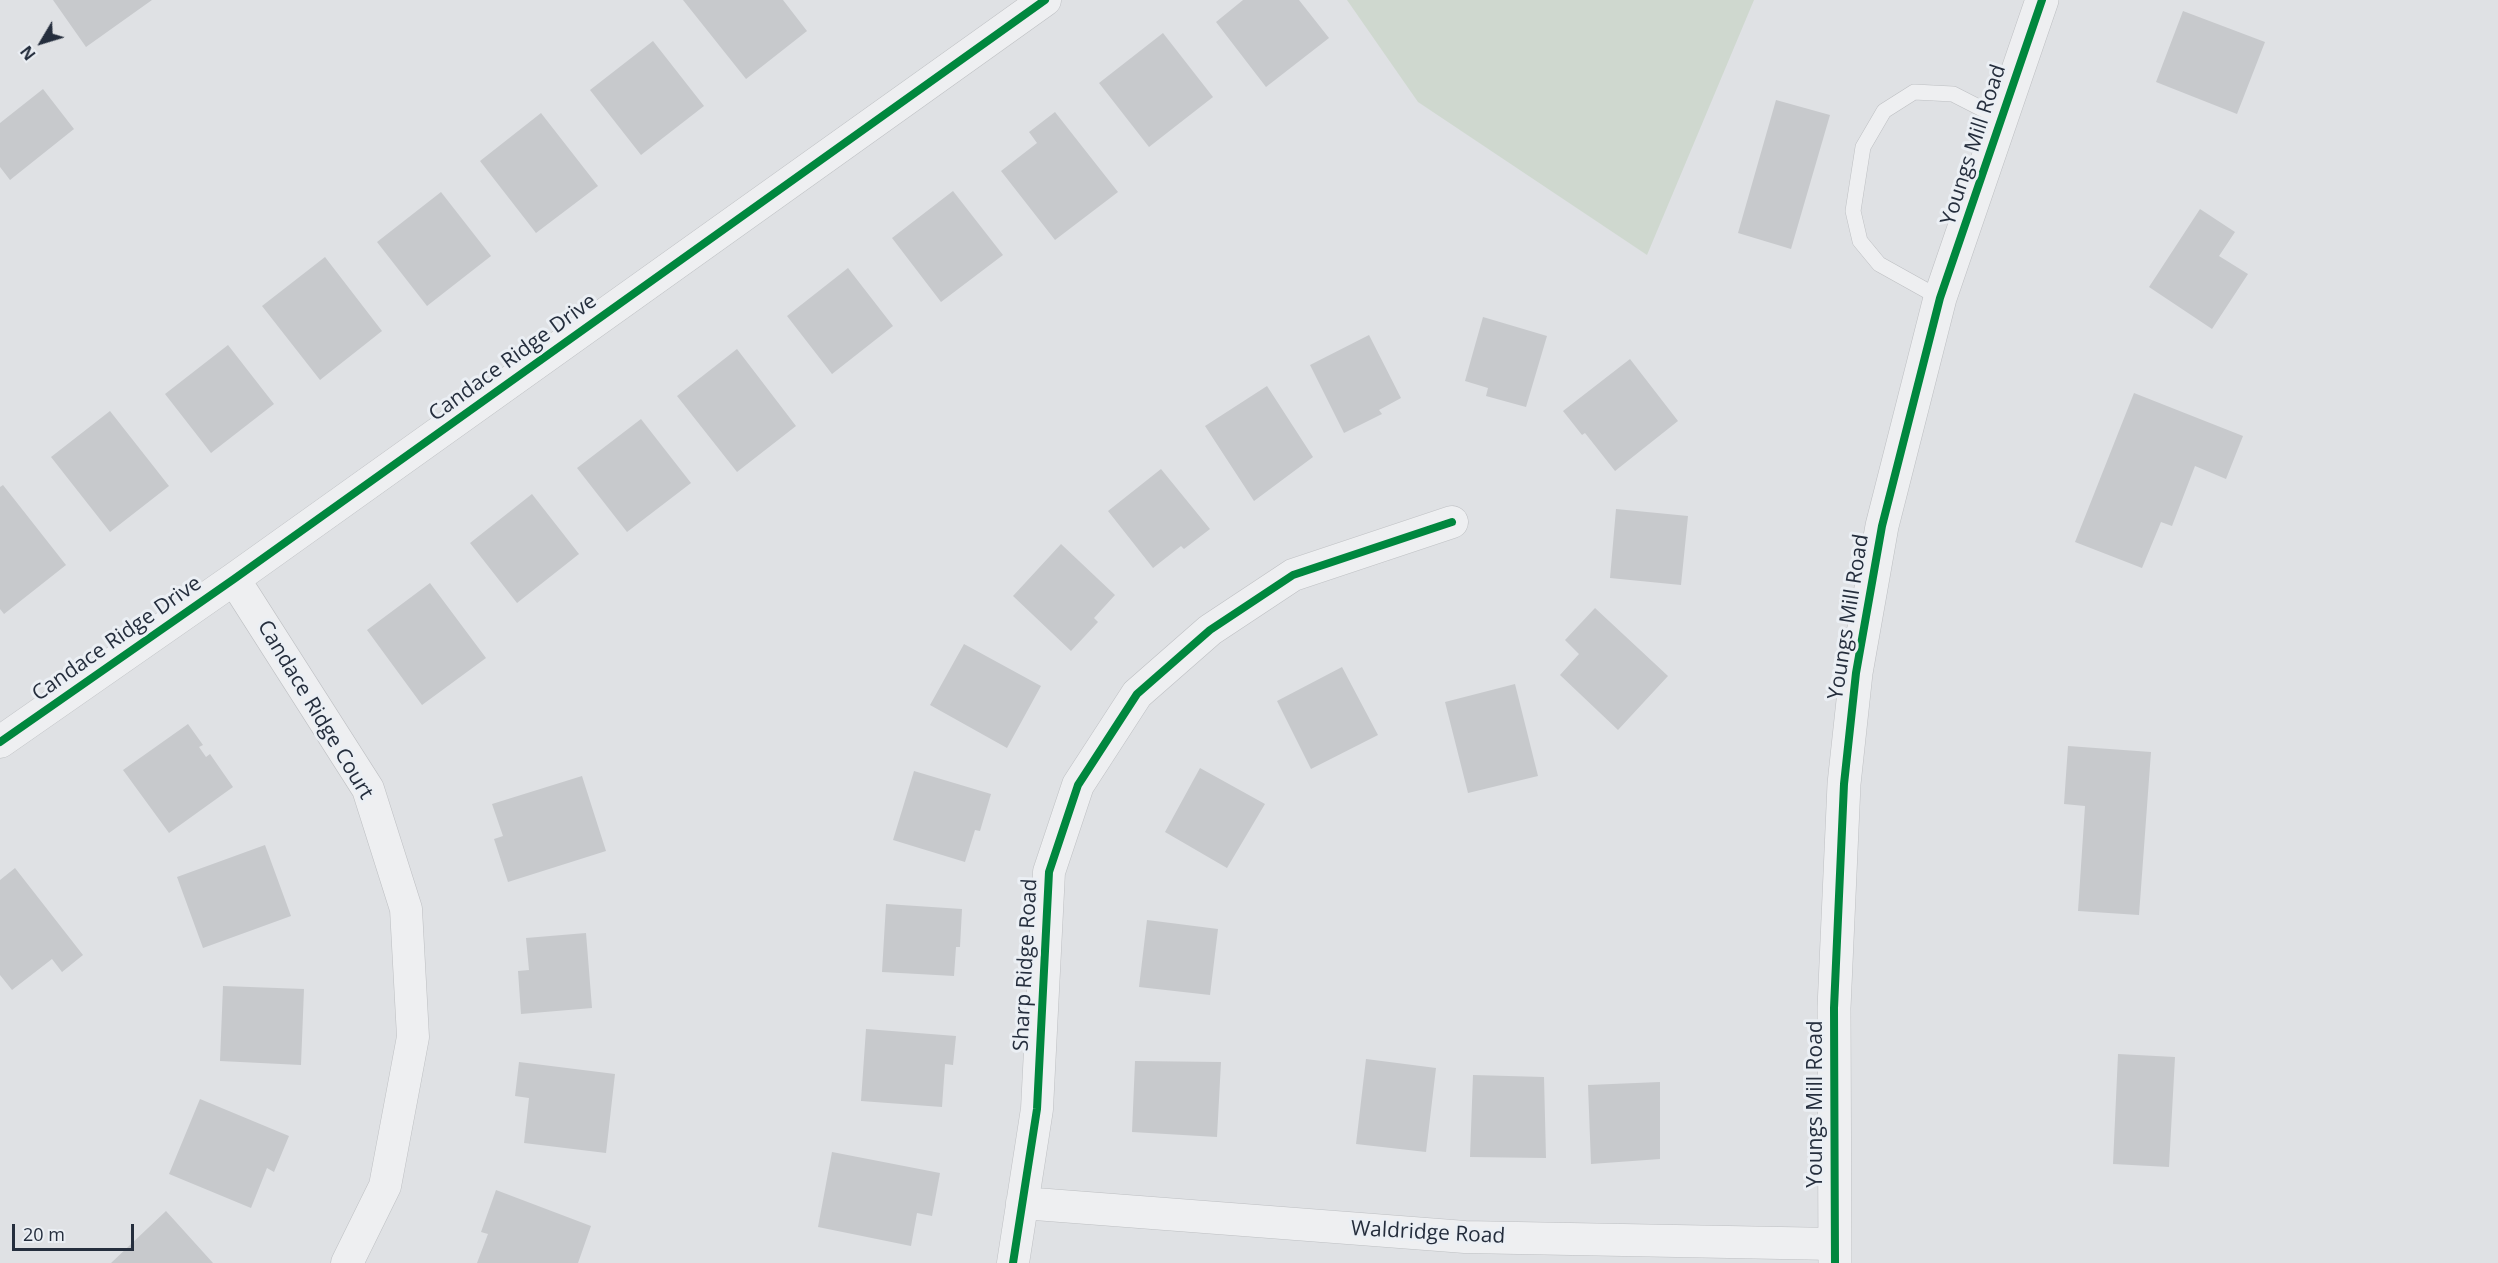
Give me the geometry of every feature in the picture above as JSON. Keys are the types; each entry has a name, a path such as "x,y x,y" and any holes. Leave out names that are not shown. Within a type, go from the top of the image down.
{"street":[{"name":"Candace Ridge Drive","path":"0,742 234,579 1045,0"},
{"name":"Youngs Mill Road","path":"1834,1253 1834,1008 1844,784 1856,673 1882,526 1940,298 2042,0"},
{"name":"Sharp Ridge Road","path":"1013,1263 1037,1109 1049,872 1078,785 1137,694 1210,630 1293,575 1452,522"},
{"name":"Candace Ridge Court","path":"234,579 368,789 406,909 413,1037 385,1186 347,1263"},
{"name":"Waldridge Road","path":"1022,1203 1465,1250 1834,1253"}],"lane":[{"path":"1940,298 1879,264 1860,241 1853,211 1863,147 1884,111 1914,92 1953,94 2002,119"}],"shaded area":[{"path":"1347,0 1754,0 1647,255 1418,102"}],"building":[{"path":"53,0 152,0 86,47"},
{"path":"683,0 783,0 807,31 746,79"},
{"path":"1243,0 1299,0 1329,38 1266,87 1216,22"},
{"path":"2183,11 2265,42 2237,114 2156,82"},
{"path":"1163,33 1213,97 1149,147 1099,83"},
{"path":"653,41 704,106 641,155 590,90"},
{"path":"43,89 74,129 10,180 0,167 0,123"},
{"path":"1776,100 1830,115 1791,249 1738,233"},
{"path":"1055,112 1118,192 1055,240 1001,171 1037,143 1029,132"},
{"path":"541,113 598,186 536,233 480,161"},
{"path":"953,191 1003,255 941,302 892,238"},
{"path":"441,192 491,256 427,306 377,242"},
{"path":"2200,209 2235,232 2219,256 2248,274 2212,329 2149,287"},
{"path":"325,257 382,331 320,380 262,306"},
{"path":"848,268 893,326 832,374 787,316"},
{"path":"1483,317 1547,336 1526,407 1486,396 1488,388 1465,381"},
{"path":"1369,335 1401,398 1379,410 1382,414 1344,433 1310,365"},
{"path":"228,345 274,404 211,453 165,394"},
{"path":"737,349 796,426 737,472 677,396"},
{"path":"1630,359 1678,421 1615,471 1585,433 1582,435 1563,411"},
{"path":"1267,386 1313,457 1254,501 1205,426"},
{"path":"2134,393 2243,436 2226,479 2195,466 2172,526 2161,522 2142,568 2075,542"},
{"path":"110,411 169,486 110,532 51,457"},
{"path":"641,419 691,483 627,532 577,468"},
{"path":"1161,469 1210,529 1184,549 1181,546 1153,568 1108,511"},
{"path":"3,485 66,565 4,614 0,609 0,487"},
{"path":"532,494 579,554 517,603 470,543"},
{"path":"1616,509 1688,516 1681,585 1610,578"},
{"path":"1061,544 1115,595 1094,618 1098,622 1071,651 1013,596"},
{"path":"430,583 486,658 422,705 367,630"},
{"path":"1595,608 1668,676 1618,730 1560,675 1579,654 1565,640"},
{"path":"964,644 1041,686 1007,748 930,705"},
{"path":"1342,667 1378,735 1311,769 1277,701"},
{"path":"1515,684 1538,776 1468,793 1445,702"},
{"path":"188,724 203,745 199,747 206,757 210,754 233,787 169,833 123,770"},
{"path":"2068,746 2151,752 2139,915 2078,911 2085,806 2064,804"},
{"path":"1200,768 1265,804 1227,868 1165,832"},
{"path":"914,771 991,794 980,831 975,830 965,862 893,840"},
{"path":"582,776 606,851 508,882 494,839 503,836 492,804"},
{"path":"265,845 291,916 203,948 177,877"},
{"path":"15,868 83,955 62,972 52,959 12,990 0,975 0,880"},
{"path":"886,904 962,909 960,947 956,947 954,976 882,972"},
{"path":"1147,920 1218,929 1210,995 1139,987"},
{"path":"586,933 592,1008 521,1014 518,971 529,970 526,938"},
{"path":"223,986 304,989 301,1065 220,1061"},
{"path":"866,1029 956,1036 953,1065 945,1064 942,1107 861,1101"},
{"path":"2118,1054 2175,1057 2169,1167 2113,1164"},
{"path":"1366,1059 1436,1068 1426,1152 1356,1144"},
{"path":"1135,1061 1221,1062 1217,1137 1132,1132"},
{"path":"519,1062 615,1074 606,1153 524,1143 529,1098 515,1096"},
{"path":"1473,1075 1544,1077 1546,1158 1470,1157"},
{"path":"1660,1082 1660,1159 1591,1164 1588,1085"},
{"path":"200,1099 289,1136 274,1172 267,1168 251,1208 169,1174"},
{"path":"832,1152 940,1173 932,1216 917,1213 911,1246 818,1227"},
{"path":"496,1190 591,1226 578,1263 477,1263 488,1234 481,1232"},
{"path":"166,1211 213,1263 111,1263"}],"cycle path":[{"path":"0,742 234,579 1045,0"},
{"path":"1835,1263 1834,1008 1844,784 1856,673 1882,526 1940,298 2042,0"},
{"path":"1013,1263 1037,1109 1049,872 1078,785 1137,694 1210,630 1293,575 1452,522"}]}
